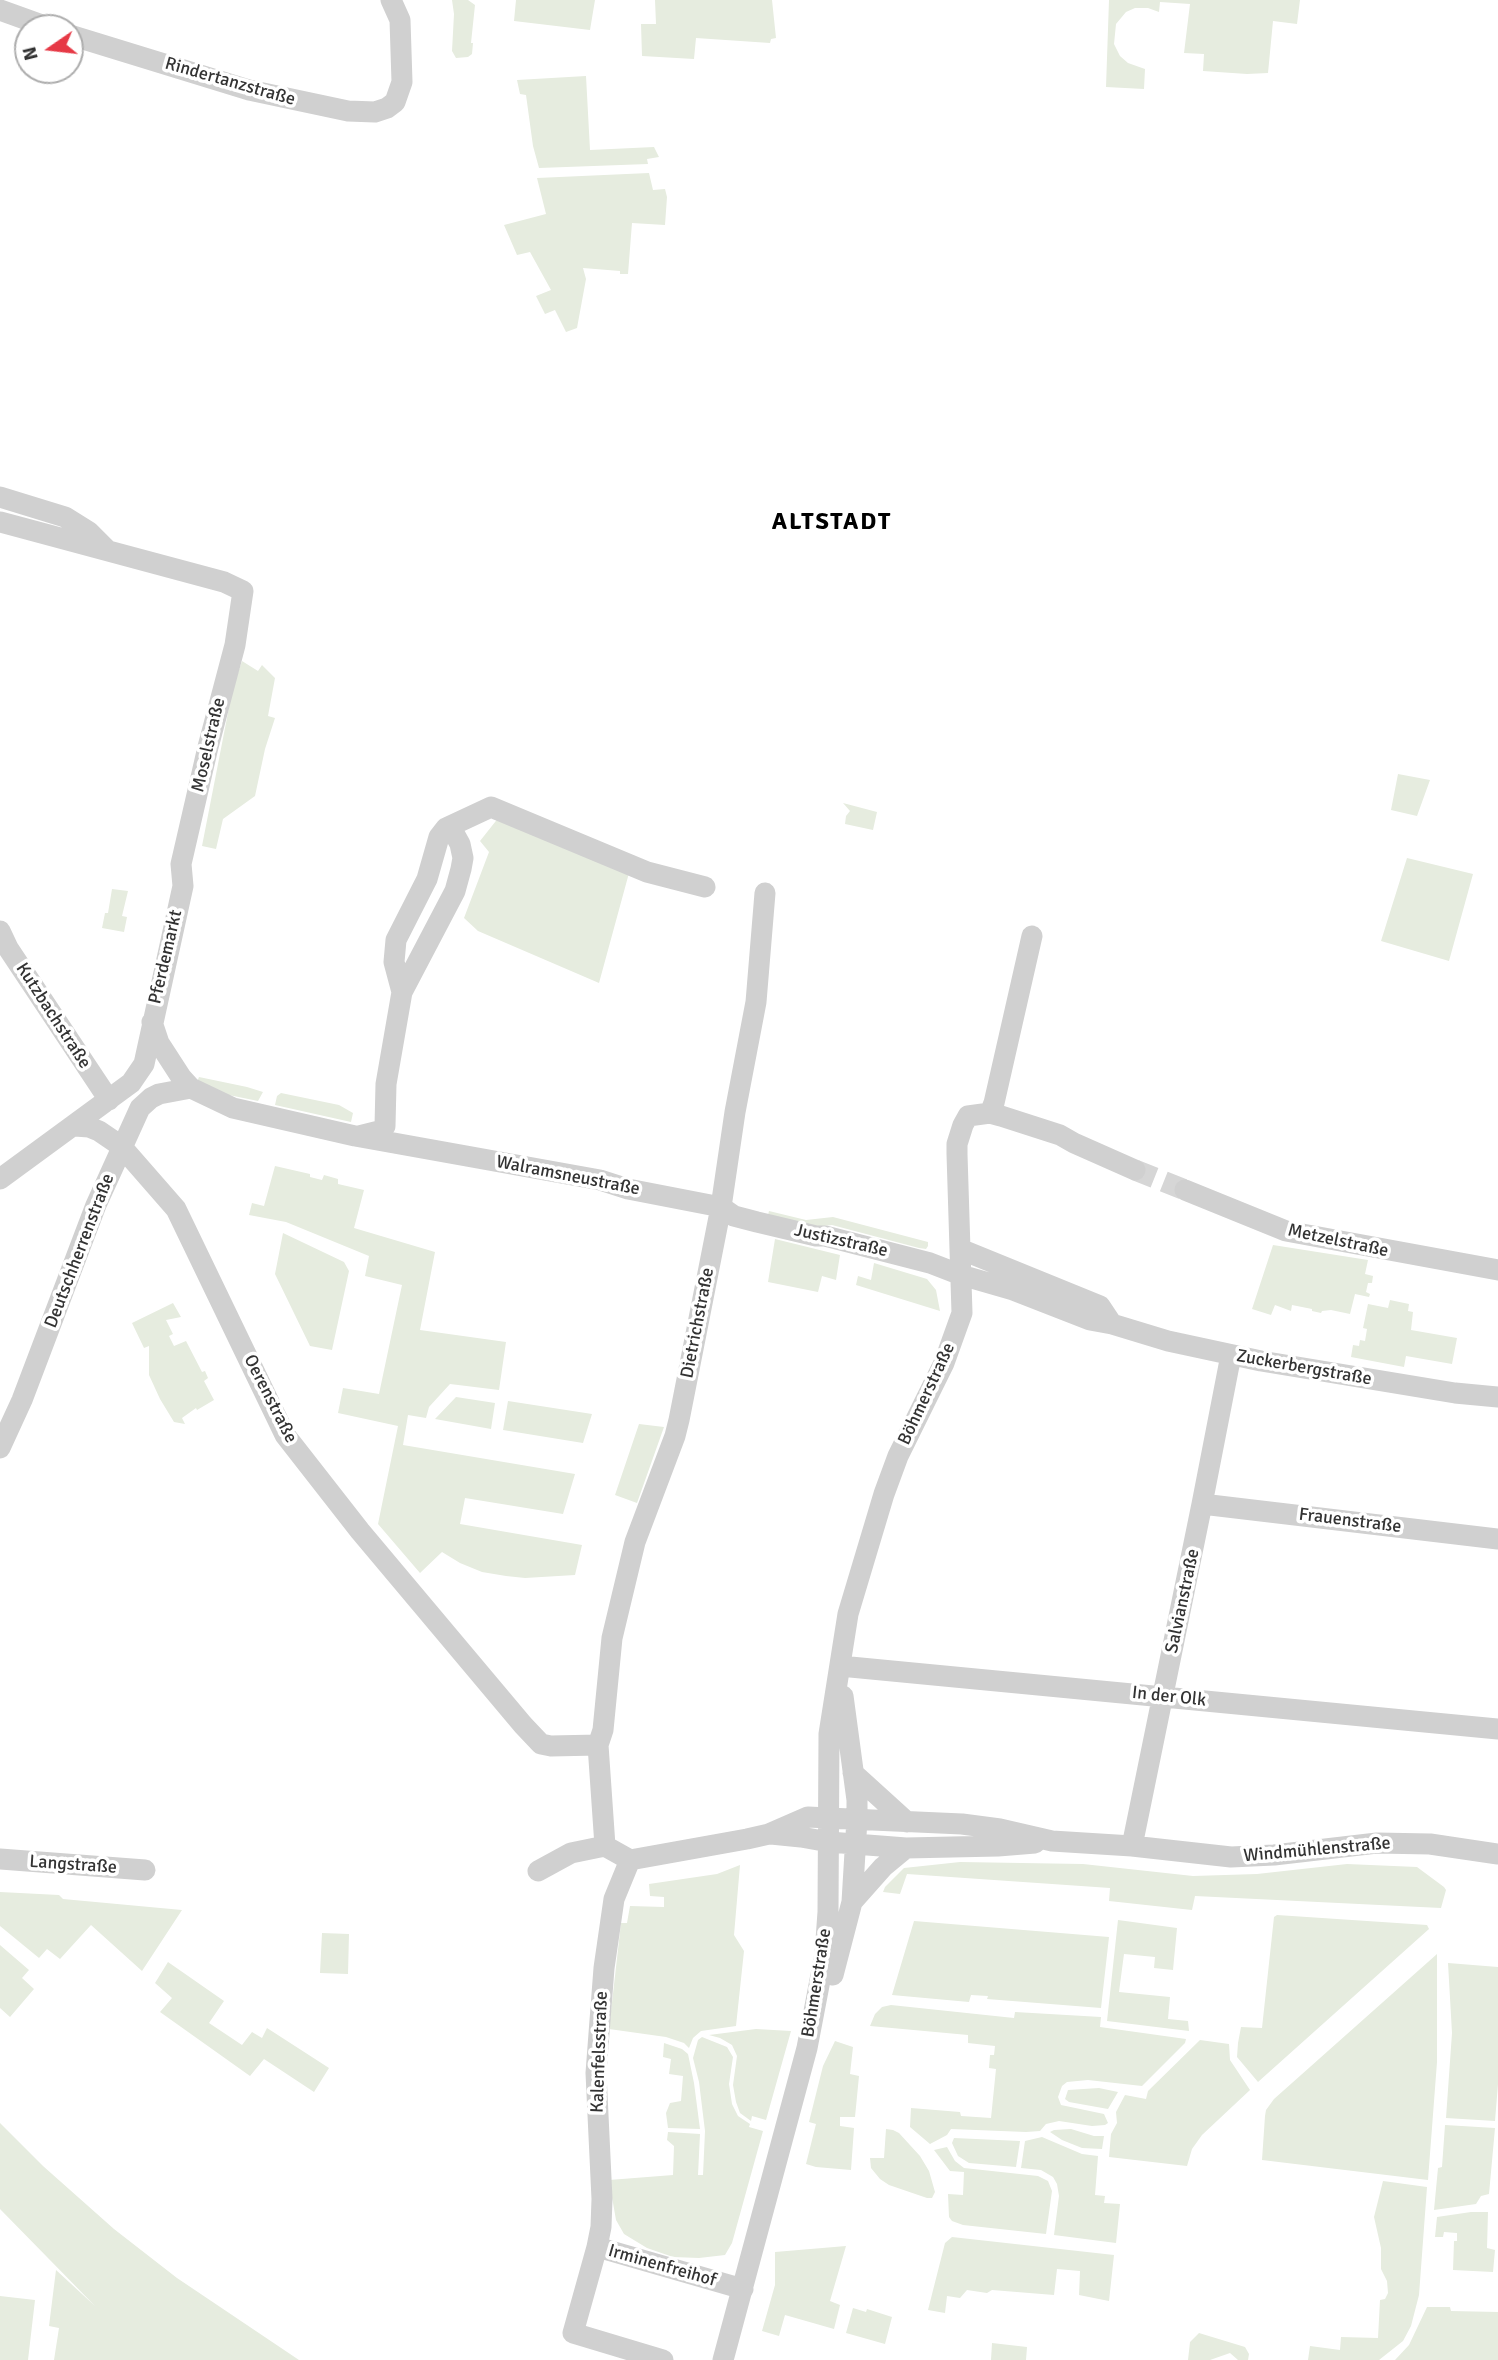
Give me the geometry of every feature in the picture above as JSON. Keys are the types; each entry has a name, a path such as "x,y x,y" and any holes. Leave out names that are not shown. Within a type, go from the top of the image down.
{"street":[{"name":"Rindertanzstraße","path":"84,39 249,90 334,109 395,112 402,82 398,6"},
{"path":"0,497 65,517 89,532 107,550"},
{"path":"0,522 107,550"},
{"name":"Moselstraße","path":"107,550 224,582 243,591 235,645 181,864 183,886 180,898"},
{"path":"402,992 394,962 396,940 427,879 439,837 446,828 491,807 647,872 705,887"},
{"path":"355,1136 379,1132 385,1126 386,1084 402,992 455,891 463,858 455,835 446,828"},
{"name":"Dietrichstraße","path":"605,1846 598,1745 603,1730 612,1638 635,1542 679,1420 721,1207 735,1112 756,1002 765,893"},
{"name":"Pferdemarkt","path":"180,898 152,1022 159,1043 191,1088"},
{"name":"Kutzbachstraße","path":"0,931 8,948 109,1100"},
{"path":"1032,936 990,1113 1060,1135 1135,1170"},
{"path":"0,1180 131,1083 144,1064 152,1022"},
{"name":"Walramsneustraße","path":"191,1088 233,1108 355,1136 600,1181 721,1207"},
{"name":"Deutschherrenstraße","path":"0,1448 22,1401 96,1205 140,1108 150,1098 159,1094 191,1088"},
{"path":"384,1105 402,1140 415,1146"},
{"name":"Böhmerstraße","path":"723,2360 807,2048 825,1954 829,1734 848,1614 898,1456 944,1363 962,1313 957,1144 968,1116 990,1113"},
{"name":"Oerenstraße","path":"75,1126 99,1131 121,1146 176,1209 285,1436 536,1739 541,1744 551,1746 598,1745"},
{"name":"Metzelstraße","path":"1185,1190 1286,1231 1498,1270"},
{"name":"Justizstraße","path":"721,1207 734,1216 920,1259 961,1275"},
{"name":"Zuckerbergstraße","path":"960,1249 1100,1306 1112,1324"},
{"name":"Zuckerbergstraße","path":"961,1275 1013,1290 1090,1320 1168,1341 1231,1355 1455,1393 1498,1397"},
{"name":"Salvianstraße","path":"1132,1846 1231,1355"},
{"name":"Frauenstraße","path":"1202,1504 1498,1539"},
{"name":"Böhmerstraße","path":"807,2048 825,2009 852,1902 857,1800 844,1719 840,1666"},
{"name":"In der Olk","path":"840,1666 1498,1729"},
{"path":"853,1773 907,1822"},
{"name":"Windmühlenstraße","path":"769,1834 808,1817 962,1824 1000,1829 1052,1841"},
{"path":"538,1871 571,1853 605,1846 630,1860 690,1851 769,1834"},
{"name":"Windmühlenstraße","path":"769,1834 906,1848 998,1846 1052,1841 1250,1857 1357,1844 1401,1843 1430,1844 1498,1854"},
{"path":"852,1902 883,1867 906,1848"},
{"name":"Langstraße","path":"0,1859 145,1870"},
{"name":"Kalenfelsstraße","path":"597,2247 602,2199 596,2073 604,1968 614,1899 630,1860"},
{"name":"Irminenfreihof","path":"663,2360 573,2333 597,2247 743,2288"}],"shaded area":[{"path":"452,0 468,0 475,5 472,54 468,57 456,58 452,51"},
{"path":"516,0 595,0 590,30 514,21"},
{"path":"655,0 772,0 776,38 771,39 770,43 696,38 694,59 642,56 641,24 656,24"},
{"path":"1109,0 1300,0 1297,24 1273,21 1268,73 1203,71 1204,54 1184,53 1190,4 1160,2 1159,12 1148,8 1135,8 1126,12 1116,24 1114,44 1120,56 1128,63 1145,69 1144,89 1106,87"},
{"path":"586,76 590,150 654,147 659,157 647,159 648,164 539,168 526,95 520,94 517,80"},
{"path":"649,173 653,190 665,189 665,225 632,223 628,274 583,268 586,279 577,328 566,332 555,310 545,314 536,296 551,290 530,252 517,255 504,225 546,214 537,178"},
{"path":"242,661 258,671 262,665 275,678 268,716 275,718 255,796 223,819 216,849 202,846 233,687"},
{"path":"1398,774 1430,780 1417,816 1391,810"},
{"path":"843,803 877,812 873,830 845,824 850,811"},
{"path":"499,817 629,873 599,983 478,931 464,918 489,852 480,841"},
{"path":"1407,858 1473,874 1449,961 1381,941"},
{"path":"112,889 128,891 122,916 127,917 124,932 102,928"},
{"path":"199,1077 263,1092 258,1101 219,1093 197,1082"},
{"path":"281,1093 339,1105 353,1113 351,1122 275,1105 277,1096"},
{"path":"275,1166 310,1174 310,1177 322,1180 324,1175 338,1179 338,1184 364,1190 354,1228 435,1252 420,1330 506,1342 499,1390 450,1384 429,1407 426,1418 408,1415 403,1445 575,1474 563,1514 465,1498 460,1524 582,1545 575,1575 525,1578 482,1572 442,1552 420,1573 378,1524 398,1426 338,1413 343,1388 379,1394 402,1285 365,1276 369,1256 286,1222 249,1215 252,1203 264,1206"},
{"path":"769,1211 806,1220 833,1217 928,1242 928,1246 926,1249 919,1248 832,1225 816,1227 767,1219"},
{"path":"283,1233 344,1262 349,1271 332,1350 310,1346 275,1274"},
{"path":"775,1239 840,1255 836,1280 822,1276 818,1292 768,1282"},
{"path":"1273,1245 1368,1260 1365,1274 1373,1276 1366,1292 1370,1294 1369,1297 1355,1294 1350,1314 1331,1310 1321,1313 1292,1305 1291,1311 1275,1305 1271,1315 1252,1309"},
{"path":"874,1263 927,1279 936,1290 940,1311 856,1285 858,1276 871,1280"},
{"path":"1390,1300 1409,1304 1408,1311 1413,1312 1411,1330 1457,1338 1452,1364 1406,1356 1404,1367 1351,1357 1353,1345 1359,1346 1360,1340 1365,1341 1367,1329 1363,1328 1368,1304 1388,1308"},
{"path":"173,1303 181,1317 166,1320 173,1334 169,1336 174,1346 186,1341 202,1372 205,1371 208,1378 204,1381 214,1400 182,1418 185,1424 174,1422 160,1399 149,1375 149,1346 144,1348 132,1323"},
{"path":"456,1397 495,1403 491,1429 435,1419"},
{"path":"508,1401 592,1414 583,1443 503,1430"},
{"path":"639,1424 664,1427 637,1503 615,1495"},
{"path":"960,1862 1083,1864 1193,1876 1257,1874 1347,1864 1417,1867 1446,1890 1441,1908 1195,1896 1192,1910 1109,1901 1110,1888 907,1874 900,1894 883,1892 904,1868"},
{"path":"740,1865 734,1935 744,1951 736,2026 701,2031 693,2038 689,2048 684,2043 666,2037 609,2029 621,1923 627,1923 630,1906 664,1907 664,1897 650,1896 649,1884 717,1874"},
{"path":"0,1892 59,1895 63,1899 182,1910 142,1971 91,1925 60,1959 47,1949 39,1958 0,1926"},
{"path":"1277,1915 1427,1925 1429,1929 1258,2082 1237,2057 1238,2043 1241,2027 1262,2028 1274,1917"},
{"path":"1118,1920 1177,1928 1173,1970 1154,1968 1155,1957 1124,1954 1119,1992 1170,1997 1168,2019 1188,2021 1189,2031 1107,2021"},
{"path":"914,1921 1109,1937 1101,2008 987,1999 988,1996 971,1995 969,2002 892,1995"},
{"path":"322,1933 349,1934 348,1974 320,1973"},
{"path":"0,1945 29,1970 22,1978 34,1989 10,2017 0,2008"},
{"path":"1437,1954 1437,2062 1428,2180 1262,2160 1266,2110 1274,2099"},
{"path":"168,1962 224,2001 209,2023 242,2045 252,2032 262,2038 267,2028 329,2068 314,2092 264,2059 250,2076 160,2012 172,1998 155,1983"},
{"path":"1448,1963 1498,1967 1498,2084 1495,2121 1446,2118 1452,2033"},
{"path":"891,2005 1014,2018 1015,2012 1101,2017 1100,2027 1186,2039 1142,2086 1088,2080 1067,2082 1062,2086 1058,2097 1061,2105 1104,2114 1108,2123 1105,2125 1092,2126 1059,2121 1046,2124 1040,2131 951,2129 947,2135 930,2144 910,2127 911,2108 960,2112 961,2116 991,2118 996,2069 989,2068 990,2055 994,2055 995,2046 968,2043 968,2035 870,2026 875,2014 882,2007"},
{"path":"756,2029 791,2031 766,2120 752,2116 751,2121 740,2113 736,2102 733,2085 737,2056 732,2045 709,2035"},
{"path":"702,2037 727,2047 733,2057 729,2084 732,2104 738,2116 750,2124 749,2127 763,2131 732,2243 725,2255 673,2257 647,2248 624,2234 616,2220 609,2180 673,2175 674,2146 667,2140 668,2132 700,2134 698,2175 703,2175 705,2131 693,2058 698,2040"},
{"path":"1200,2040 1229,2044 1230,2060 1250,2090 1202,2135 1192,2149 1187,2166 1109,2157 1111,2134 1117,2123 1116,2112 1125,2095 1146,2099 1148,2091"},
{"path":"835,2041 853,2047 850,2074 859,2076 855,2117 840,2117 840,2126 854,2128 851,2170 806,2164 816,2124 809,2122 823,2066"},
{"path":"664,2043 688,2054 700,2129 668,2128 666,2113 670,2103 681,2101 683,2076 669,2074 671,2059 663,2057"},
{"path":"1099,2088 1118,2092 1108,2109 1065,2099 1068,2090"},
{"path":"0,2123 43,2166 114,2229 177,2278 299,2360 54,2360 59,2328 49,2326 56,2270 95,2306 0,2209"},
{"path":"1445,2125 1495,2128 1489,2194 1481,2196 1476,2204 1434,2210 1438,2168 1442,2167"},
{"path":"886,2129 899,2133 920,2156 929,2171 935,2192 932,2198 889,2185 871,2168 870,2158 884,2158"},
{"path":"1071,2129 1104,2136 1102,2149 1082,2148 1050,2132"},
{"path":"1042,2137 1082,2154 1098,2156 1095,2195 1105,2196 1104,2203 1120,2204 1116,2243 1054,2235 1059,2196 1057,2184 1053,2177 1041,2170 1021,2168 1025,2141"},
{"path":"954,2138 1020,2141 1016,2167 969,2163 958,2156 952,2143"},
{"path":"947,2147 955,2161 964,2168 1038,2176 1048,2181 1052,2191 1046,2234 963,2225 952,2221 949,2217 948,2194 963,2195 964,2172 950,2171 934,2150"},
{"path":"1383,2181 1427,2187 1419,2295 1411,2326 1403,2341 1379,2360 1308,2360 1310,2346 1340,2350 1341,2337 1378,2338 1380,2300 1385,2299 1388,2293 1387,2281 1381,2269 1381,2248 1374,2217"},
{"path":"1488,2212 1487,2248 1495,2250 1493,2272 1453,2270 1454,2241 1457,2241 1457,2233 1444,2232 1443,2237 1435,2237 1437,2217"},
{"path":"952,2237 1114,2255 1109,2301 1079,2295 1080,2271 1057,2269 1054,2295 967,2290 960,2298 947,2296 945,2313 928,2310 945,2243"},
{"path":"846,2246 830,2301 840,2305 834,2329 785,2315 779,2336 762,2331 775,2285 775,2252"},
{"path":"0,2296 35,2300 28,2360 0,2360"},
{"path":"1427,2307 1450,2307 1451,2311 1498,2312 1498,2360 1395,2360 1409,2345"},
{"path":"853,2308 866,2312 867,2309 892,2317 885,2344 846,2333"},
{"path":"1199,2333 1245,2347 1249,2354 1248,2360 1238,2360 1230,2353 1210,2360 1188,2360 1190,2342"},
{"path":"992,2343 1027,2347 1026,2360 991,2360"}],"tunnel":[{"path":"1135,1170 1185,1190"}],"district":[{"name":"ALTSTADT","path":"832,523"}]}
